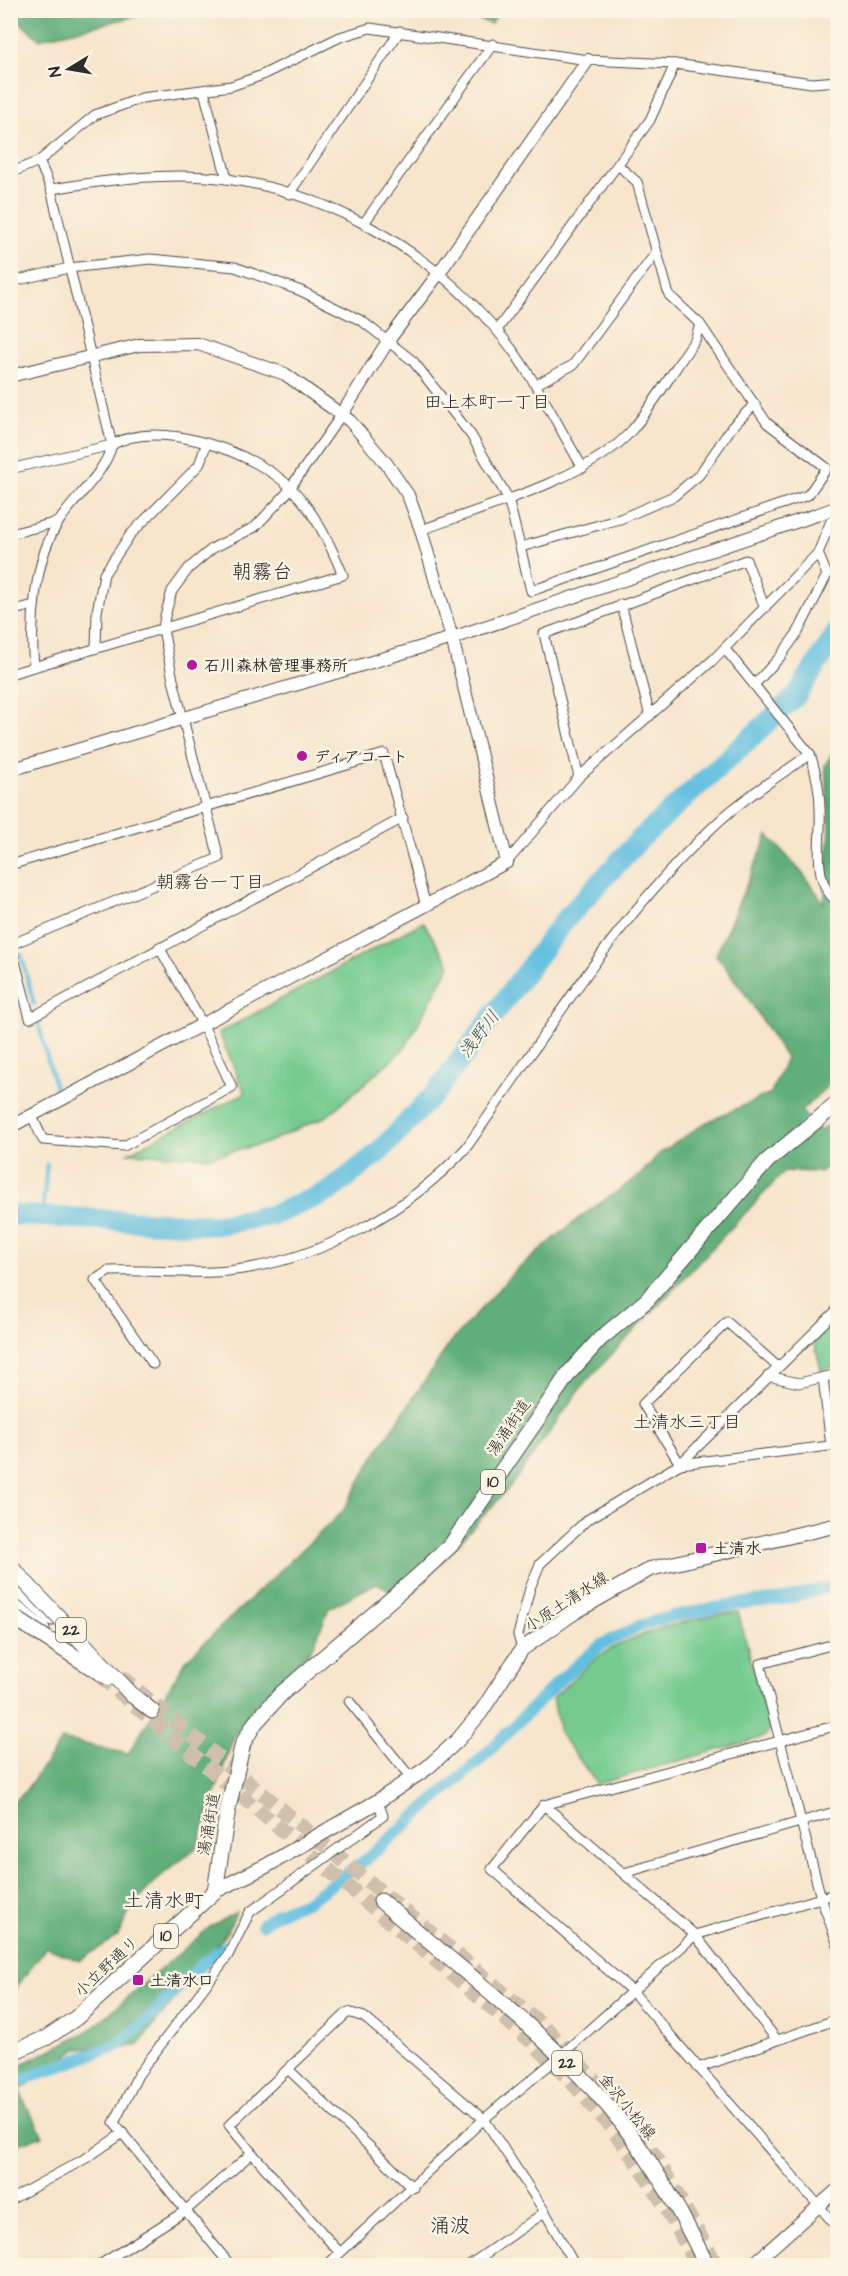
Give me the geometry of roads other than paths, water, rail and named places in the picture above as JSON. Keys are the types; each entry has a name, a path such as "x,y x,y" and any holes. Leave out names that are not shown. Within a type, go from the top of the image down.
{"main road":[{"name":"湯涌街道","path":"215,1891 228,1808 243,1743 255,1723 281,1694 451,1545 569,1373 600,1339 647,1300 767,1161 837,1103"},
{"name":"小原土清水線","path":"215,1891 266,1866 378,1802 427,1768 457,1741 481,1712 522,1649 575,1612 650,1569 837,1525"},
{"name":"22","path":"10,1566 132,1695"},
{"name":"22","path":"10,1583 104,1671 10,1604"},
{"name":"22","path":"10,1616 132,1695 152,1711"},
{"name":"小立野通り","path":"10,2053 46,2037 76,2018 215,1891"},
{"name":"金沢小松線","path":"381,1901 560,2056 594,2090 643,2152 666,2188 707,2265"}],"street":[{"path":"10,173 39,161 95,116 142,98 231,86 260,76 340,37 370,28 493,44 588,60 675,64 812,83 837,81"},
{"path":"289,194 400,31"},
{"path":"364,223 493,44"},
{"path":"403,818 30,1018 11,944 219,858 182,720 163,629 172,591 189,568 213,548 255,527 290,488 342,414 388,341 439,273 588,60"},
{"path":"497,330 650,120 675,64"},
{"path":"204,91 227,179"},
{"path":"34,667 30,633 43,558 58,522 108,459 112,445 51,189 39,161"},
{"path":"10,282 69,268 150,259 235,267 301,291 362,321 413,361 471,435 508,498 531,591 808,495 827,468 767,423 700,324 669,295 637,182 618,165"},
{"path":"51,189 119,179 227,179 289,194 364,223 439,273 497,330 535,385 583,468"},
{"path":"535,385 573,365 656,254"},
{"path":"421,530 508,498 596,461 631,431 695,340 700,324"},
{"path":"10,376 139,345 198,344 285,374 342,414 386,463 408,495 421,530 452,638 507,862"},
{"path":"521,547 620,519 674,496 699,475 732,427 754,404"},
{"path":"10,469 112,445 122,438 159,436 195,438 206,446 219,445 246,458 290,488 311,512 329,541 343,575 10,674"},
{"path":"96,647 97,612 104,574 130,535 199,465 206,446"},
{"path":"10,770 452,638 816,515 837,505"},
{"path":"10,1127 507,862 579,777 725,649 818,553 837,505"},
{"path":"10,534 58,522"},
{"path":"756,687 798,632 826,574 818,553"},
{"path":"579,777 544,634 746,560 765,608"},
{"path":"621,604 650,716"},
{"path":"10,611 34,605"},
{"path":"725,649 810,754 816,773 820,810 818,857 823,879 831,897 837,902"},
{"path":"10,865 384,754 426,906"},
{"path":"153,1364 95,1280 110,1271 228,1271 284,1262 360,1229 411,1198 443,1172 466,1148 615,934 663,877 716,824 810,754"},
{"path":"32,1116 43,1140 124,1146 232,1088 203,1025 159,947"},
{"path":"522,1649 518,1635 530,1588 540,1564 586,1520 680,1464 837,1309"},
{"path":"680,1464 643,1404 727,1322 778,1367"},
{"path":"768,1376 799,1383 837,1374"},
{"path":"680,1464 834,1446 823,1377"},
{"path":"837,1643 760,1665 821,1898 837,1945"},
{"path":"349,1701 411,1778"},
{"path":"837,1725 544,1805 492,1869 632,1991 837,2228"},
{"path":"226,2264 114,2123 138,2075 227,1957 250,1912 383,1816 378,1802"},
{"path":"544,1805 695,1935 777,2040"},
{"path":"624,1874 837,1811"},
{"path":"326,2265 413,2188 484,2120 560,2056 695,1935 837,1893"},
{"path":"340,2253 229,2125 290,2070 348,2012 364,2017 484,2120 545,2212 575,2265"},
{"path":"698,2068 837,2019"},
{"path":"290,2070 413,2188"},
{"path":"10,2200 88,2157 123,2133"},
{"path":"98,2265 184,2211 252,2153"},
{"path":"751,2265 837,2189"},
{"path":"468,2265 545,2212"}],"waterway":[{"name":"浅野川","path":"10,1215 215,1225 273,1215 330,1191 379,1152 437,1091 563,922 640,839 796,696 838,631"},
{"path":"10,913 15,932"},
{"path":"21,954 34,1004"},
{"path":"38,1022 55,1087"},
{"path":"42,1215 47,1164"},
{"path":"262,1924 278,1913 308,1901 367,1859 481,1759 562,1678 601,1645 639,1626 673,1616 736,1604 784,1599 838,1585"},
{"path":"118,2044 146,2021 210,1957 225,1947"},
{"path":"10,2084 115,2046"}],"tunnel":[{"path":"100,1676 532,2042 582,2094 625,2146 662,2202 697,2266"},
{"path":"120,1676 546,2028 621,2109 657,2159 717,2266"}],"place":[{"name":"石川森林管理事務所","path":"192,665"},
{"name":"ディアコート","path":"302,756"},
{"name":"土清水","path":"701,1548"},
{"name":"土清水口","path":"138,1980"}],"district":[{"name":"田上本町一丁目","path":"487,402"},
{"name":"朝霧台","path":"262,571"},
{"name":"朝霧台一丁目","path":"210,882"},
{"name":"土清水三丁目","path":"687,1422"},
{"name":"土清水町","path":"164,1900"},
{"name":"涌波","path":"450,2225"}]}
